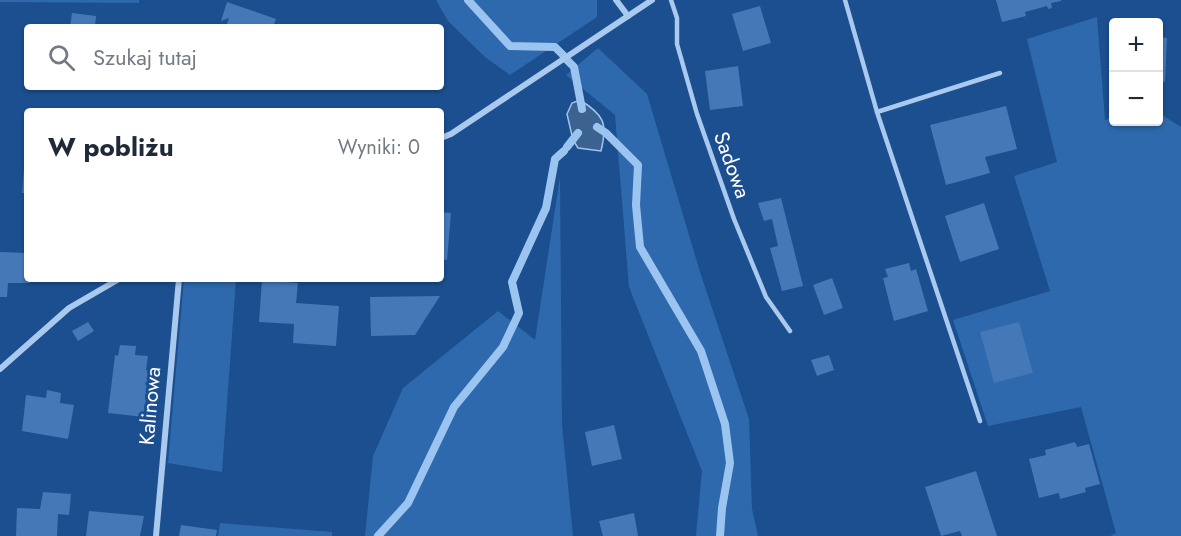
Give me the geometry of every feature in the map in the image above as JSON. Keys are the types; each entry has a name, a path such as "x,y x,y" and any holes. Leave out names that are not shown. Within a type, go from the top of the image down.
{"street":[{"path":"615,0 628,16"},
{"path":"444,137 652,0"},
{"path":"0,369 69,308 114,282"},
{"name":"Kalinowa","path":"156,536 179,282"}],"lane":[{"name":"Sadowa","path":"671,0 677,18 677,44 697,114 734,219 766,297 790,331"},
{"path":"845,0 877,112 981,421"},
{"path":"877,112 1000,73"}],"shaded area":[{"path":"0,0 139,0 139,3 0,2"},
{"path":"436,0 597,0 597,17 510,75 485,57 448,21"},
{"path":"1097,17 1105,120 1109,118 1109,126 1163,126 1163,116 1181,127 1181,536 1110,536 1116,533 1081,407 988,426 953,320 1050,291 1014,176 1057,162 1027,39"},
{"path":"598,48 647,94 700,272 749,419 752,509 758,536 696,536 702,471 629,287 615,115 566,75"},
{"path":"580,100 594,110 602,121 604,133 601,151 578,148 573,140 567,114 572,103"},
{"path":"560,177 562,425 573,536 365,536 373,456 403,388 498,311 535,340"},
{"path":"184,282 236,282 222,472 168,463"},
{"path":"220,523 332,532 332,536 218,536"}],"building":[{"path":"996,0 1061,1 1051,3 1052,8 1048,9 1047,6 1025,12 1026,16 1002,22"},
{"path":"227,2 276,19 274,24 227,24 229,18 221,21"},
{"path":"760,6 771,43 743,51 732,14"},
{"path":"72,13 96,16 95,24 70,24"},
{"path":"1163,38 1167,38 1165,82 1163,82"},
{"path":"738,66 743,106 710,110 705,71"},
{"path":"1006,106 1017,149 985,157 990,173 946,185 930,125"},
{"path":"24,168 24,193 22,193"},
{"path":"781,198 803,286 782,291 770,248 778,246 772,219 764,221 758,203"},
{"path":"984,203 999,249 960,262 945,216"},
{"path":"444,212 451,213 447,260 444,260"},
{"path":"0,252 24,253 24,282 30,283 8,283 7,297 0,297"},
{"path":"909,263 911,271 916,269 928,311 894,321 883,278 888,277 885,269"},
{"path":"832,278 843,308 824,315 813,285"},
{"path":"262,282 298,283 296,303 339,306 336,346 293,343 294,324 259,322"},
{"path":"440,296 415,335 371,336 370,297"},
{"path":"88,322 94,331 78,341 72,331"},
{"path":"1019,322 1033,373 994,383 980,332"},
{"path":"120,345 136,346 135,355 148,356 146,370 149,370 144,417 108,413 115,355 118,356"},
{"path":"829,355 834,370 817,376 811,360"},
{"path":"47,390 61,393 60,403 74,405 68,439 22,431 26,395 46,398"},
{"path":"614,425 622,459 592,466 585,432"},
{"path":"1075,442 1077,447 1089,444 1100,484 1085,488 1086,492 1060,499 1059,493 1039,498 1029,459 1046,455 1045,450"},
{"path":"976,471 997,536 962,536 960,531 941,536 925,487"},
{"path":"43,492 71,494 69,515 58,514 57,536 16,536 17,508 40,509"},
{"path":"89,511 144,516 140,536 86,536"},
{"path":"634,513 638,536 603,536 599,521"},
{"path":"181,525 217,530 216,536 179,536"}],"waterway":[{"path":"468,0 510,46 555,47 563,55"},
{"path":"567,60 574,67 582,109"},
{"path":"597,127 638,165 636,205 640,247 701,351 725,424 730,463 722,508 720,536"},
{"path":"567,147 578,133"},
{"path":"378,536 408,503 454,407 503,347 519,313 512,282 546,208 555,159 564,151"}]}
